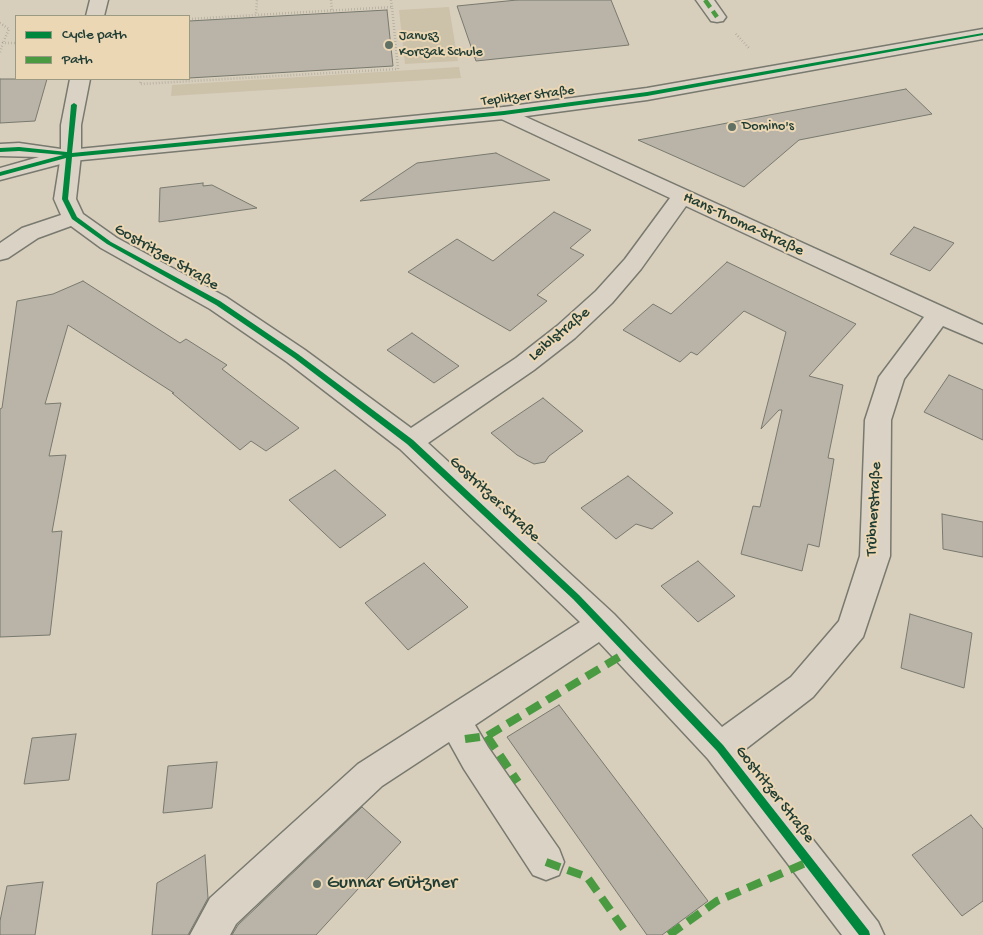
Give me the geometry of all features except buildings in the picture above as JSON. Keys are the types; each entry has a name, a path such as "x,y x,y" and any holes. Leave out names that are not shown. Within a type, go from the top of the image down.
{"street":[{"path":"95,15 100,0"},
{"path":"706,0 717,17"},
{"name":"Teplitzer Straße","path":"0,174 71,155 504,113 647,94 983,34"},
{"path":"0,253 30,233 74,218 65,200 71,155 71,125 80,80"},
{"name":"Hans-Thoma-Straße","path":"504,113 983,336"},
{"name":"Teplitzer Straße","path":"0,150 19,149 71,155"},
{"name":"Leiblstraße","path":"410,442 525,364 566,332 604,297 627,270 682,197"},
{"name":"Gostritzer Straße","path":"74,218 109,243 218,303 296,356 410,442 603,623 720,748 865,935"},
{"name":"Trübnerstraße","path":"720,748 802,687 852,628 875,556 878,420 892,377 939,315"},
{"path":"209,935 223,911 370,775 603,623"},
{"path":"455,720 476,758 546,862"}],"path":[{"path":"256,15 257,0"},
{"path":"331,0 332,11"},
{"path":"141,80 140,84 398,69 391,0"},
{"path":"190,19 392,8"},
{"path":"717,17 750,48 742,49"},
{"path":"0,23 9,29 0,52"},
{"path":"3,44 15,43"}],"shaded area":[{"path":"449,7 458,61 405,64 399,10"},
{"path":"459,67 461,78 171,96 172,85"}],"marked path":[{"path":"705,0 717,17"},
{"path":"465,739 487,736 629,651"},
{"path":"487,736 518,782"},
{"path":"546,862 587,877 628,935"},
{"path":"669,935 717,901 808,862"}],"cycle path":[{"path":"0,174 71,155 504,113 647,94 983,34"},
{"path":"74,105 65,199 74,218 109,243 218,303 296,356 410,442 576,597 720,748 865,935"},
{"path":"0,150 19,149 66,154"}],"place":[{"name":"Janusz Korczak Schule","path":"389,45"},
{"name":"Domino's","path":"732,127"},
{"name":"Gunnar Grützner","path":"317,884"}]}
